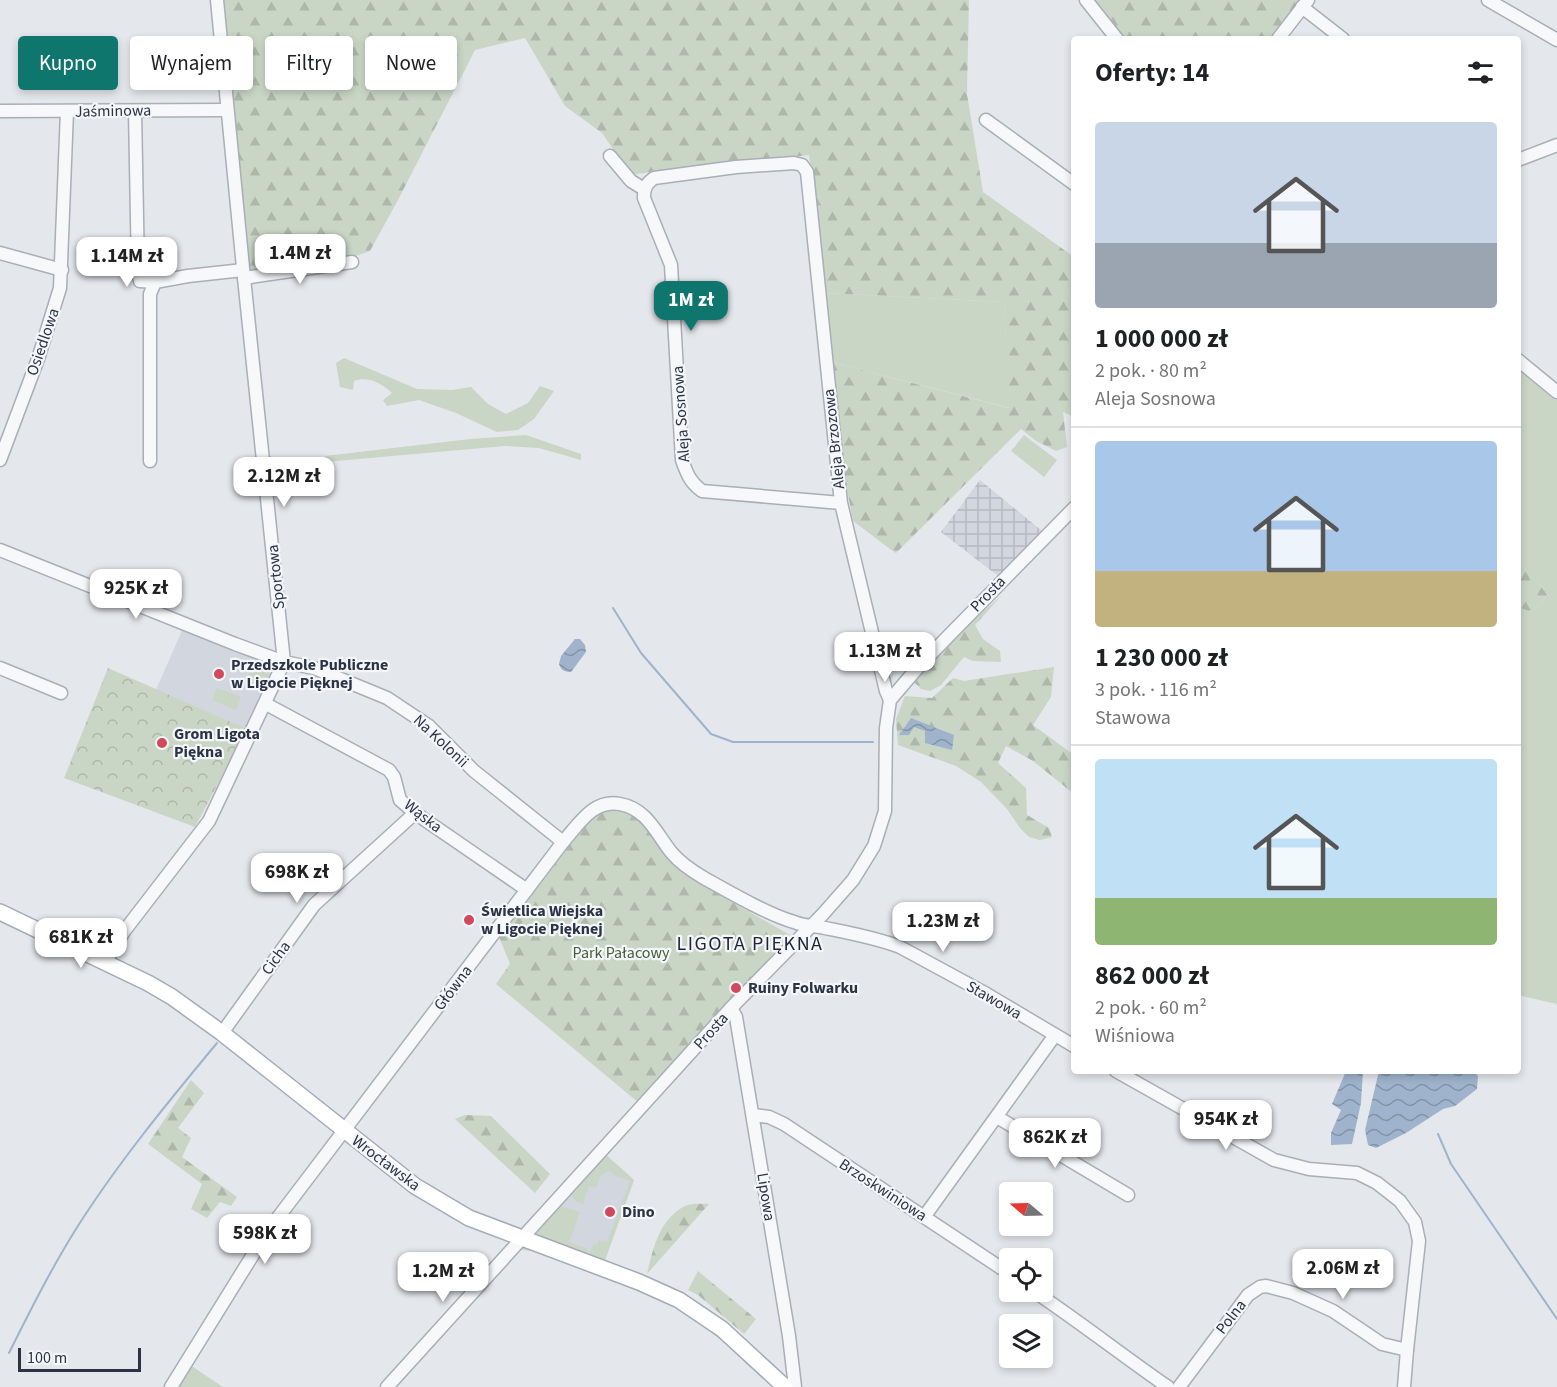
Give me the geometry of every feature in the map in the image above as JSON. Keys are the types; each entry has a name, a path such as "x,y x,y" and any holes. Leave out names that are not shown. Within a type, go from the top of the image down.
{"main road":[{"name":"Wrocławska","path":"0,912 148,983 183,1005 222,1033 415,1186 446,1206 469,1218 639,1282 679,1300 722,1329 785,1387"}],"street":[{"name":"Sportowa","path":"106,963 125,930 209,821 284,662 217,0"},
{"path":"1086,0 1115,36"},
{"path":"1488,0 1557,40"},
{"path":"1280,36 1305,3 1340,36"},
{"name":"Jaśminowa","path":"0,111 227,110"},
{"name":"Osiedlowa","path":"0,460 49,326 60,288 67,111"},
{"path":"135,111 140,281 155,282 177,277 243,274 352,262"},
{"path":"986,120 1071,182"},
{"path":"1521,159 1557,145"},
{"path":"610,156 631,181 644,189"},
{"name":"Aleja Brzozowa","path":"644,189 648,182 662,175 736,167 794,163 802,165 807,172 841,503 890,700"},
{"name":"Aleja Sosnowa","path":"644,189 645,204 670,265 682,460 687,475 702,491 841,503"},
{"path":"0,253 62,270"},
{"path":"150,461 150,294 155,282"},
{"path":"1521,362 1557,392"},
{"name":"Prosta","path":"387,1387 731,1008 852,880 874,846 885,811 886,728 890,700 928,656 1071,511"},
{"name":"Na Kolonii","path":"0,550 284,662 315,668 387,699 415,716 446,742 474,771 563,842"},
{"path":"0,668 61,693"},
{"name":"Wąska","path":"266,704 389,770 394,777 400,800 414,813 527,890"},
{"name":"Główna","path":"171,1387 267,1232 563,842 595,806 607,802 622,804 639,811 650,821 672,853 685,865 703,877 780,917 810,926"},
{"name":"Cicha","path":"222,1033 314,905 414,813"},
{"name":"Stawowa","path":"810,926 878,940 900,947 1071,1044"},
{"name":"Lipowa","path":"731,1008 736,1017 753,1115 789,1336 795,1387"},
{"path":"924,1217 1055,1035"},
{"path":"1121,1074 1274,1160 1309,1169 1357,1173 1400,1201 1411,1215 1418,1231 1418,1257 1404,1387"},
{"name":"Brzoskwiniowa","path":"753,1115 769,1117 784,1124 999,1268"},
{"path":"997,1117 1128,1195"},
{"name":"Polna","path":"1179,1387 1248,1295 1260,1287 1273,1286 1320,1305 1333,1311 1382,1344 1407,1350"},
{"path":"1050,1302 1120,1355 1168,1387"}],"shaded area":[{"path":"980,480 1042,531 998,576 941,532"},
{"name":"Przedszkole Publiczne w Ligocie Pięknej","path":"183,628 277,665 247,729 156,690"},
{"path":"605,1154 634,1180 605,1260 537,1236 536,1233"}],"green space":[{"path":"222,0 969,0 967,94 983,192 1071,255 1071,416 1063,412 1067,447 1056,451 1036,441 1021,429 896,553 890,549 853,521 842,463 831,362 1009,408 1004,302 824,293 809,155 631,175 602,133 565,106 525,38 475,50 457,85 457,36 365,36 365,90 454,90 370,251 347,259 249,273 231,90 253,90 253,36 226,36"},
{"path":"1089,0 1305,0 1278,36 1114,36"},
{"path":"824,293 1004,302 1010,408 831,362"},
{"path":"344,358 417,389 452,390 471,387 488,404 506,414 528,403 540,386 554,391 534,419 518,430 497,432 456,413 419,400 387,406 383,400 392,393 379,383 369,380 354,381 353,390 340,387 336,363"},
{"path":"1521,369 1557,398 1557,1004 1521,996 1521,608 1531,612 1548,595 1521,564"},
{"path":"526,435 581,454 581,460 539,448 505,446 325,462 325,456 470,439"},
{"path":"1024,435 1057,460 1044,477 1011,451"},
{"path":"1521,564 1548,595 1531,612 1521,608"},
{"path":"1002,595 975,625 983,639 1000,651 1001,662 973,661 964,657 941,685 930,691 921,689 913,681 955,636"},
{"path":"254,662 272,668 262,691 244,684"},
{"path":"1054,667 1051,697 1033,725 1071,753 1071,792 1033,761 1006,746 998,763 1026,788 1027,815 1049,828 1052,837 1040,840 1029,837 1007,809 981,782 956,766 898,745 896,719 905,696 932,698 953,678 964,681"},
{"path":"108,668 247,729 195,827 64,778"},
{"path":"217,688 241,697 236,710 212,700"},
{"name":"Park Pałacowy","path":"614,807 643,818 692,879 790,935 639,1103 496,984 510,964 499,937 593,815"},
{"path":"191,1080 204,1093 178,1128 191,1138 182,1157 237,1197 231,1206 220,1202 207,1218 191,1209 202,1184 148,1144"},
{"path":"465,1115 491,1116 550,1174 535,1193 455,1119"},
{"path":"605,1154 634,1180 605,1260 589,1255 593,1244 597,1245 599,1240 607,1242 630,1181 613,1175 609,1171 601,1175 596,1188 589,1186 583,1204 575,1201 571,1193"},
{"path":"709,1204 647,1274 658,1236 669,1219 685,1206"},
{"path":"560,1206 580,1212 569,1242 588,1249 586,1254 536,1234"},
{"path":"521,1245 667,1300 712,1328 767,1378 765,1380 712,1333 676,1308 605,1277 531,1251 517,1249"},
{"path":"698,1271 756,1319 744,1334 698,1295 688,1290"},
{"path":"190,1365 223,1387 178,1387"}],"water":[{"path":"575,639 580,639 585,645 586,652 571,672 566,672 559,664 561,656"},
{"path":"911,718 954,735 952,750 925,743 925,731 914,727 909,735 899,735"},
{"path":"1345,1074 1363,1074 1361,1103 1352,1144 1331,1145 1331,1133 1341,1110 1332,1104"},
{"path":"1378,1074 1476,1074 1478,1076 1477,1089 1455,1106 1443,1109 1406,1133 1376,1148 1368,1145 1365,1130"}],"waterway":[{"path":"613,608 641,653 711,734 733,742 873,742"},
{"path":"9,1353 58,1259 108,1181 217,1043"},
{"path":"1438,1134 1451,1164 1557,1319"}],"place":[{"name":"Przedszkole Publiczne w Ligocie Pięknej","path":"219,674"},
{"name":"Grom Ligota Piękna","path":"162,743"},
{"name":"Świetlica Wiejska w Ligocie Pięknej","path":"469,920"},
{"name":"Ruiny Folwarku","path":"736,988"},
{"name":"Dino","path":"610,1212"}],"district":[{"name":"LIGOTA PIĘKNA","path":"750,944"}]}
